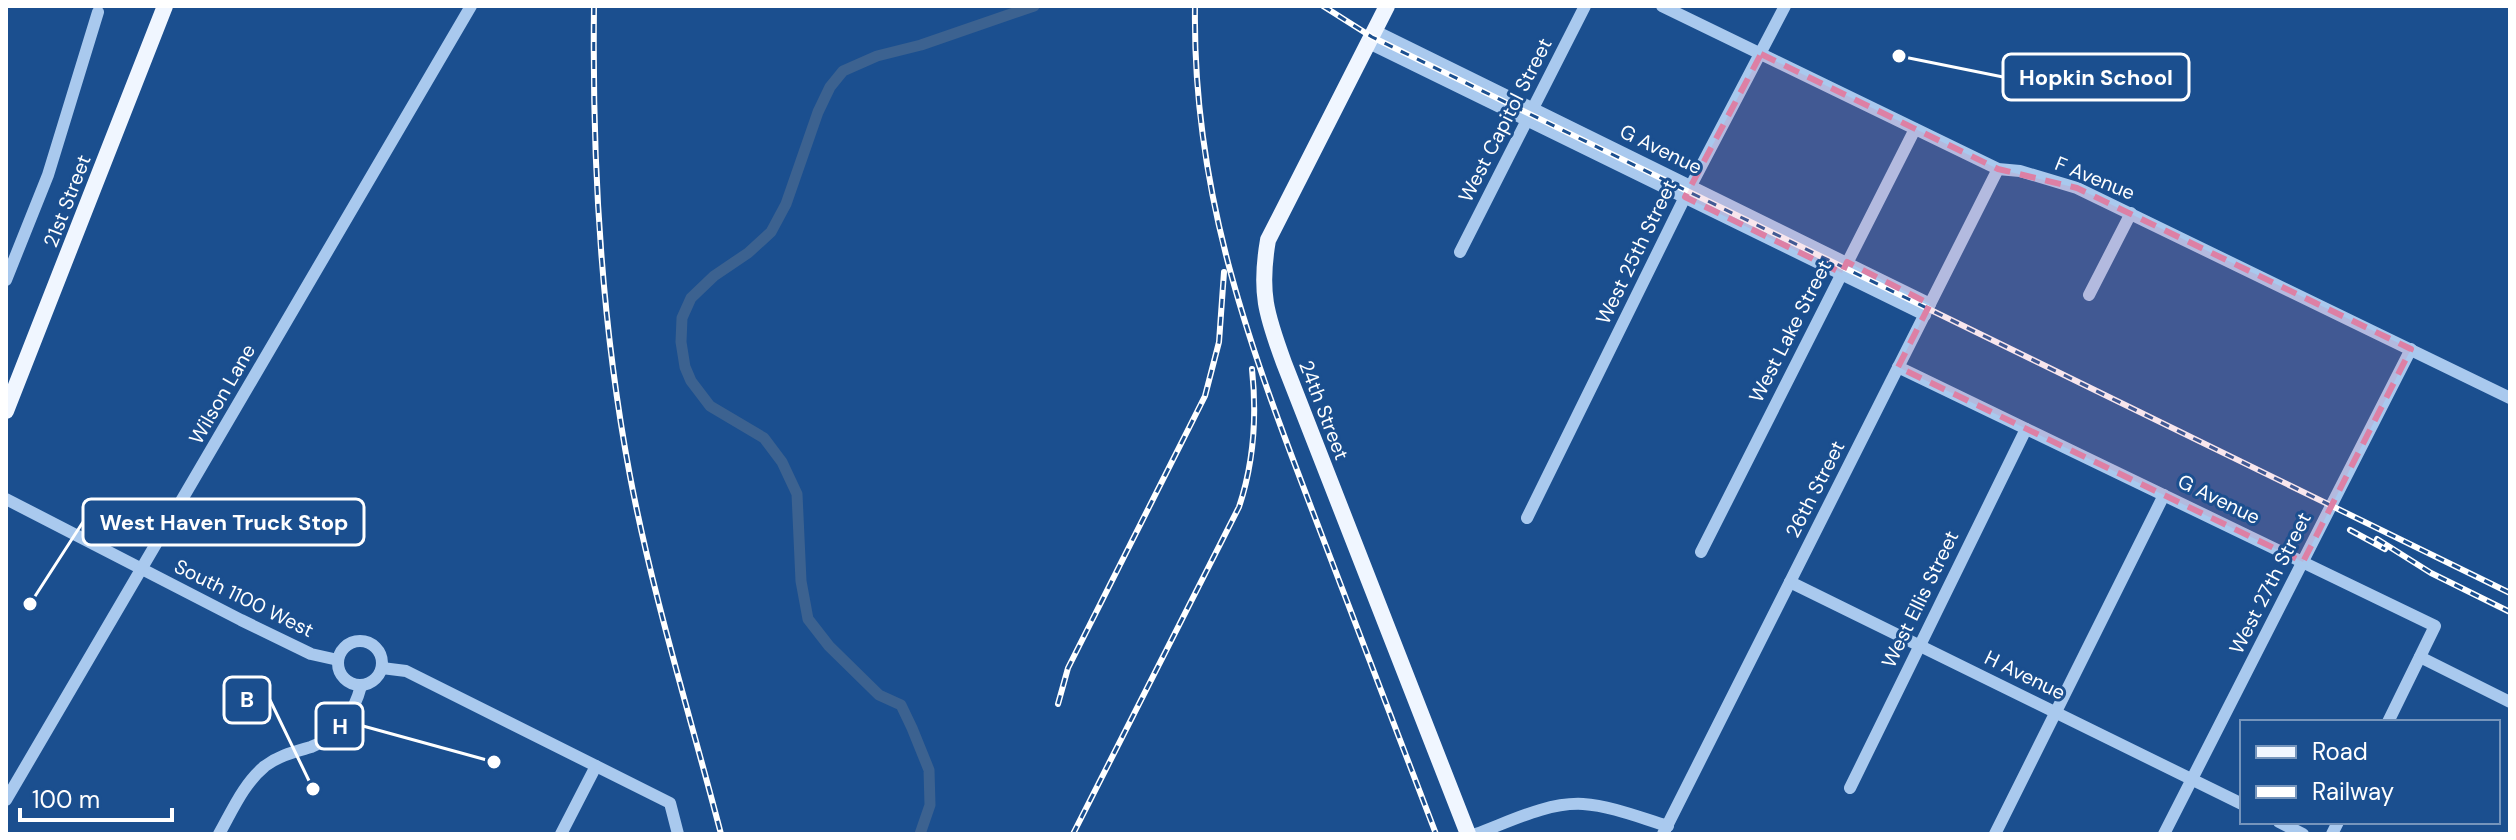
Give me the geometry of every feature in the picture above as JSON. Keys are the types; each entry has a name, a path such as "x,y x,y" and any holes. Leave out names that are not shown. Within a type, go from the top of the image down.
{"main road":[{"name":"21st Street","path":"6,411 165,6"},
{"name":"24th Street","path":"1387,6 1268,240 1262,275 1263,299 1284,363 1468,834"}],"street":[{"name":"Wilson Lane","path":"6,800 471,6"},
{"name":"West Capitol Street","path":"1460,252 1585,6"},
{"name":"F Avenue","path":"1662,6 1998,169 2020,171 2077,188 2510,398"},
{"name":"West 25th Street","path":"1527,518 1688,192 1785,6"},
{"path":"6,280 48,175 98,12"},
{"name":"G Avenue","path":"1372,37 1927,309"},
{"name":"West Lake Street","path":"1701,552 1915,129"},
{"name":"26th Street","path":"1476,834 1548,807 1582,804 1622,812 1666,830 1998,169"},
{"path":"2089,295 2131,213"},
{"name":"West 27th Street","path":"2164,834 2411,349"},
{"name":"G Avenue","path":"1898,367 2435,626 2420,657"},
{"name":"West Ellis Street","path":"1850,788 2026,429"},
{"path":"1995,834 2164,495"},
{"name":"South 1100 West","path":"6,499 311,654 338,660"},
{"name":"H Avenue","path":"1790,582 2240,803"},
{"path":"365,642 378,650 382,668 376,679 361,686 345,680 340,674 338,660 349,644 365,642"},
{"path":"2389,720 2420,657 2510,702"},
{"path":"382,668 406,671 670,803 678,834"},
{"path":"219,834 250,782 262,768 283,754 314,746 330,736 356,706 361,686"},
{"path":"561,834 596,766"},
{"path":"2283,824 2303,834"}],"highlighted area":[{"path":"1761,54 1998,169 2077,188 2411,349 2303,562 1898,367 1930,304 1847,262 1842,273 1685,197"}],"waterway":[{"path":"920,834 930,805 929,770 912,728 901,705 879,695 829,646 808,619 801,581 797,494 782,462 764,438 710,406 691,381 681,342 682,318 691,298 771,232 786,204 818,112 830,87 843,71 877,56 921,45 1034,6"}],"railway":[{"path":"594,6 600,242 620,418 650,566 721,834"},
{"path":"1195,6 1197,76 1204,144 1215,209 1231,273 1294,463 1436,834"},
{"path":"1323,6 1372,37 2510,593"},
{"path":"1058,704 1068,668 1205,396 1219,342 1224,272"},
{"path":"1073,834 1239,507 1253,439 1252,369"},
{"path":"2350,530 2385,549"},
{"path":"2377,539 2431,573 2510,612"}],"place":[{"name":"Hopkin School","path":"1899,56"},
{"name":"West Haven Truck Stop","path":"30,604"},
{"name":"H","path":"494,762"},
{"name":"B","path":"313,789"}]}
